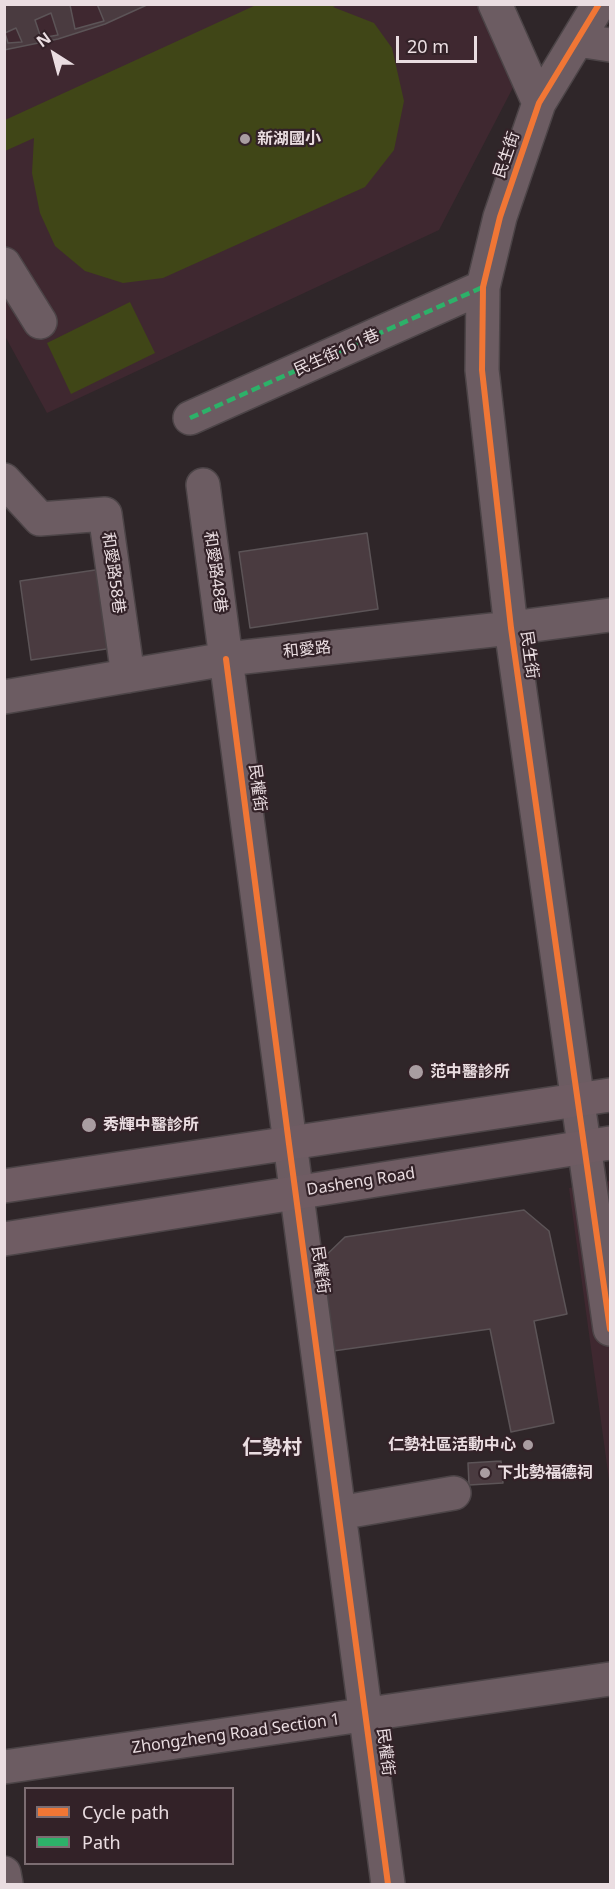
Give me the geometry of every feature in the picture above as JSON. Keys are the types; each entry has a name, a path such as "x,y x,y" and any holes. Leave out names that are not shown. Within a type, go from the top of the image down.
{"main road":[{"path":"4,1186 610,1095"},
{"name":"Dasheng Road","path":"4,1239 598,1145"}],"street":[{"path":"495,4 539,103"},
{"name":"民生街","path":"599,4 539,103 500,217 483,287 482,370 511,628 578,1101 598,1145 610,1329"},
{"path":"578,40 610,45"},
{"path":"4,264 40,322"},
{"name":"民生街161巷","path":"190,418 483,287"},
{"name":"和愛路58巷","path":"4,480 40,519 105,514 128,676"},
{"name":"和愛路48巷","path":"203,485 226,659"},
{"name":"和愛路","path":"4,697 226,659 610,615"},
{"name":"民權街","path":"226,659 388,1884"},
{"path":"339,1513 454,1493"},
{"name":"Zhongzheng Road Section 1","path":"4,1767 610,1679"},
{"path":"4,1873 6,1884"}],"shaded area":[{"name":"新湖國小","path":"4,5 512,5 533,49 439,230 47,413 5,336"},
{"path":"610,1181 610,1487 569,1188"}],"green space":[{"path":"256,5 337,5 333,7 374,23 392,48 404,101 394,150 365,187 163,278 123,283 85,271 55,246 40,213 32,173 34,138 5,151 5,120"},
{"path":"130,302 155,353 71,394 47,343"}],"building":[{"path":"4,4 72,4 70,5 75,29 104,21 97,4 149,4 105,24 58,39 4,50","holes":["51,13 58,35 41,38 35,20","16,28 22,42 8,43 5,33"]},
{"path":"367,533 378,609 250,628 239,552"},
{"path":"102,569 113,648 31,660 20,581"},
{"path":"524,1210 549,1231 567,1314 534,1321 554,1423 511,1432 490,1329 326,1352 316,1265 345,1237"},
{"name":"下北勢福德祠","path":"501,1461 503,1483 469,1485 468,1463"}],"marked path":[{"path":"190,418 483,287"}],"cycle path":[{"path":"599,4 539,103 500,217 483,287 482,370 511,628 610,1329"},
{"path":"226,659 388,1884"}],"place":[{"name":"新湖國小","path":"245,139"},
{"name":"范中醫診所","path":"416,1072"},
{"name":"秀輝中醫診所","path":"89,1125"},
{"name":"仁勢社區活動中心","path":"528,1445"},
{"name":"下北勢福德祠","path":"485,1473"}],"district":[{"name":"仁勢村","path":"272,1448"}]}
